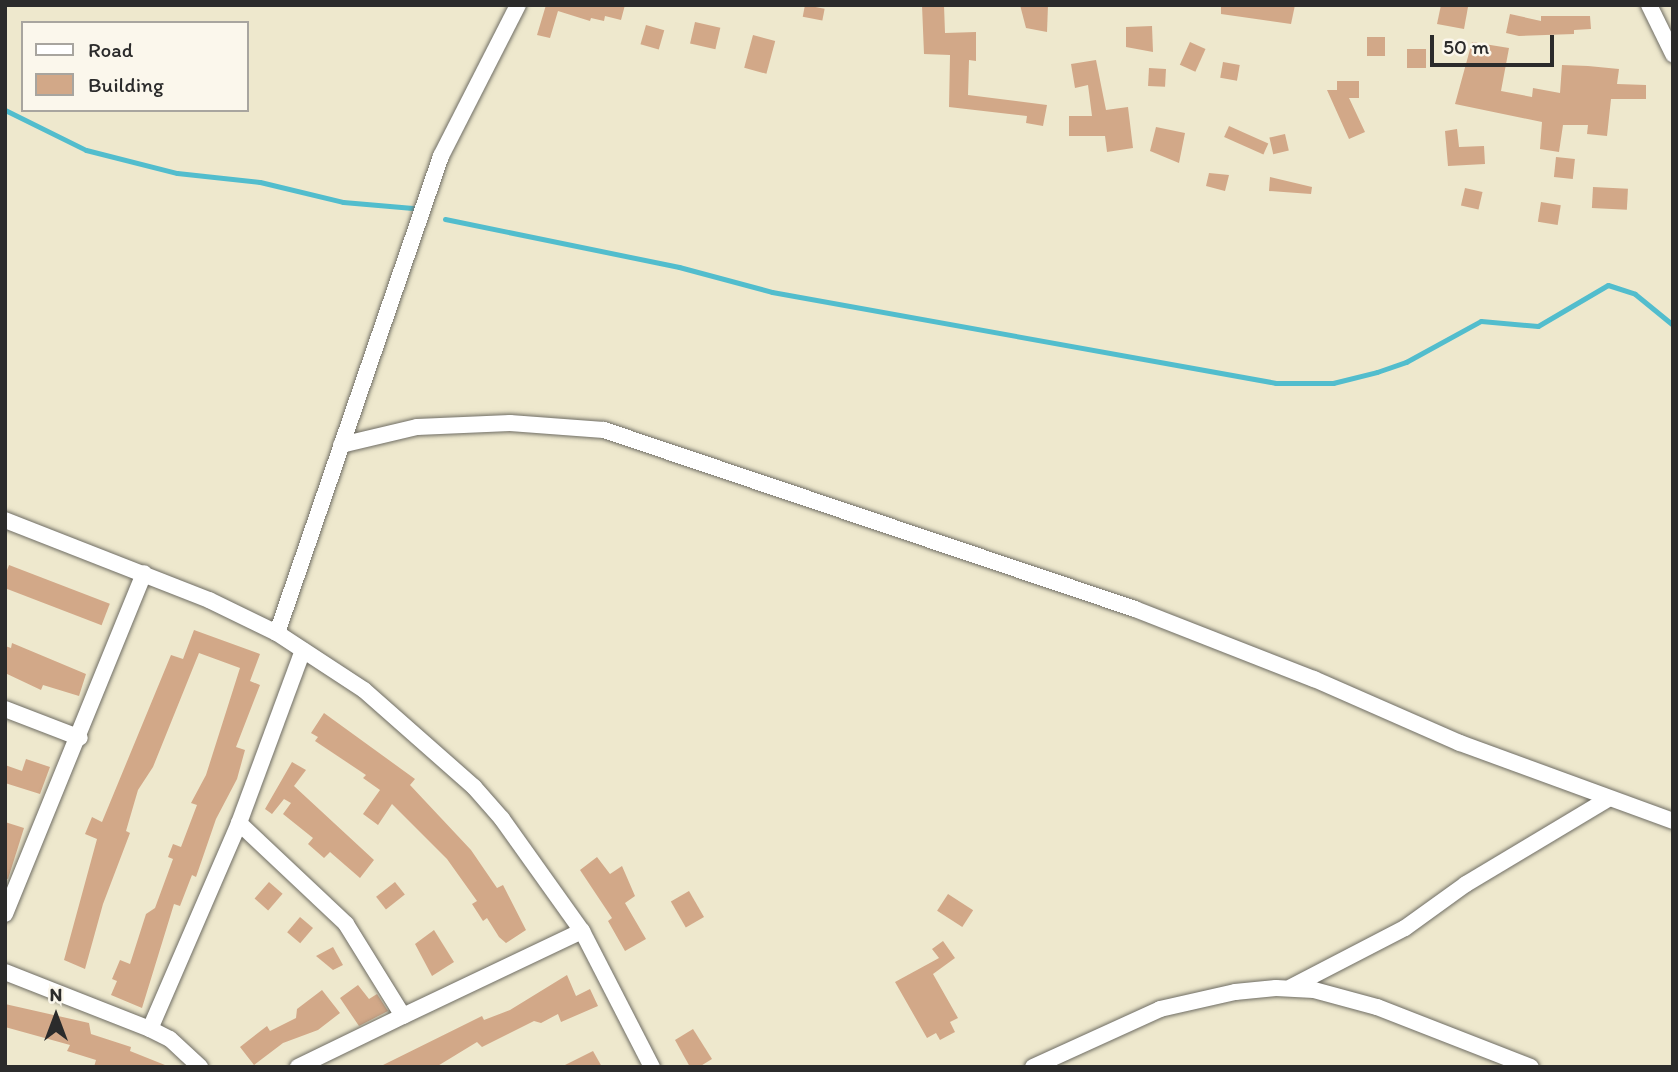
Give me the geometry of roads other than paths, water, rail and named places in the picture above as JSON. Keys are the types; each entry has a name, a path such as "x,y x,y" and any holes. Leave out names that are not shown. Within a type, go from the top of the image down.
{"street":[{"path":"277,633 441,156 518,5"},
{"path":"1648,5 1673,54"},
{"path":"341,445 417,427 510,423 604,430 1135,609 1608,799 1673,821"},
{"path":"5,520 144,573 277,633 364,690 474,787 525,849 582,931 652,1067"},
{"path":"5,914 80,738 144,573"},
{"path":"150,1029 239,823 303,650"},
{"path":"5,709 80,738"},
{"path":"1289,989 1405,928 1466,884 1608,799"},
{"path":"239,823 346,924 403,1016"},
{"path":"298,1067 582,931"},
{"path":"5,972 150,1029 170,1039 200,1067"},
{"path":"1033,1067 1160,1009 1235,992 1289,989 1314,990 1377,1007 1492,1060 1531,1067"}],"waterway":[{"path":"5,110 86,150 177,173 260,182 343,202 413,208"},
{"path":"445,219 679,267 772,292 1276,383 1333,383 1377,372 1406,362 1481,321 1538,326 1608,285 1635,294 1673,325"}]}
